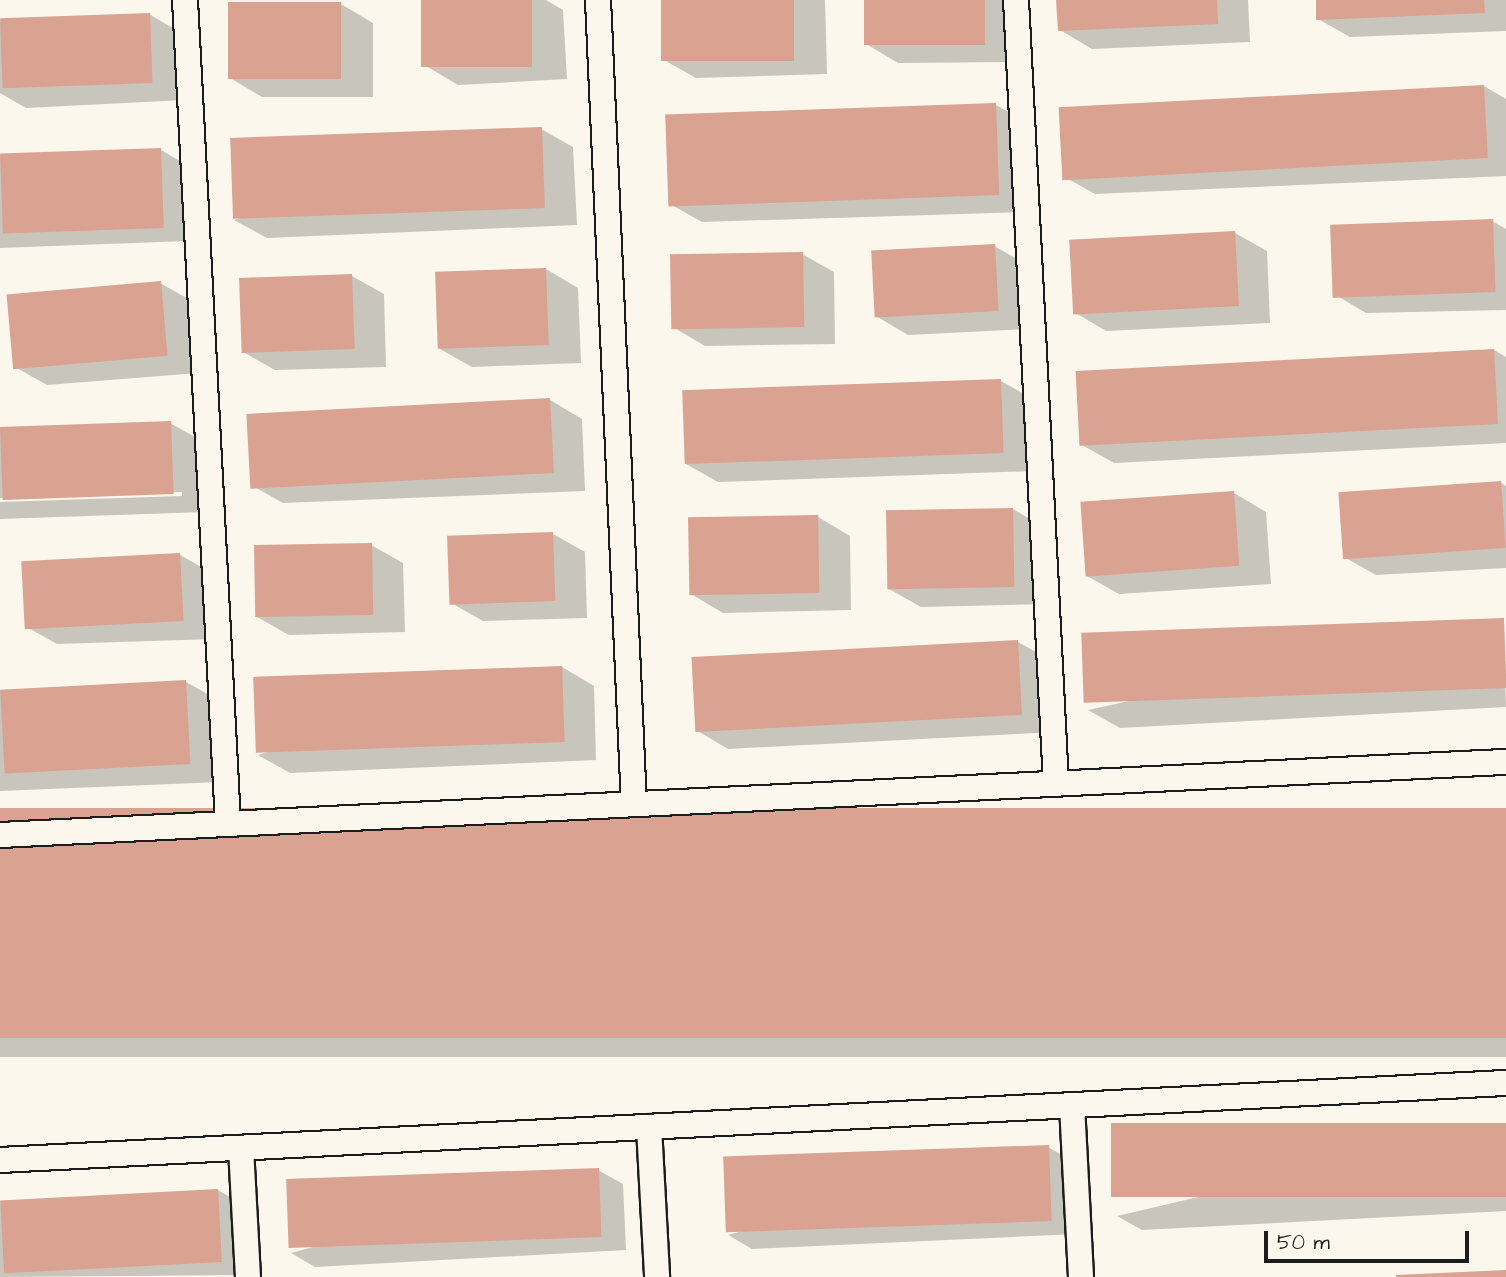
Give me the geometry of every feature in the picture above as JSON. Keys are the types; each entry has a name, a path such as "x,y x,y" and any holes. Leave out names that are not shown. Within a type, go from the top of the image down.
{"street":[{"path":"185,0 228,824"},
{"path":"597,0 634,804"},
{"path":"1016,0 1056,784"},
{"path":"0,835 1506,762"},
{"path":"0,1160 1506,1083"},
{"path":"1072,1105 1081,1277"},
{"path":"649,1127 657,1277"},
{"path":"242,1148 248,1277"}],"building":[{"path":"421,0 532,0 532,67 421,67"},
{"path":"661,0 794,0 794,61 661,61"},
{"path":"864,0 985,0 985,45 864,45"},
{"path":"1056,0 1217,0 1218,24 1058,31"},
{"path":"1316,0 1484,0 1485,13 1316,20"},
{"path":"228,2 341,2 341,79 228,79"},
{"path":"150,13 152,83 3,88 0,18"},
{"path":"1484,85 1488,158 1062,180 1059,107"},
{"path":"996,103 999,195 668,206 665,115"},
{"path":"542,127 545,208 233,219 230,138"},
{"path":"161,148 164,228 3,234 0,154"},
{"path":"1493,219 1496,292 1333,298 1330,225"},
{"path":"1235,231 1239,306 1073,315 1069,240"},
{"path":"995,244 999,311 875,317 871,250"},
{"path":"803,252 804,327 671,329 670,254"},
{"path":"546,268 549,345 438,349 435,272"},
{"path":"352,274 355,349 242,353 239,278"},
{"path":"161,281 168,356 13,369 7,295"},
{"path":"1494,349 1498,424 1079,446 1076,371"},
{"path":"1001,379 1004,453 685,464 682,390"},
{"path":"550,398 554,473 250,489 246,414"},
{"path":"171,421 174,494 3,500 0,427"},
{"path":"1501,481 1506,548 1343,559 1338,492"},
{"path":"1234,491 1239,566 1086,577 1080,502"},
{"path":"1013,508 1014,587 887,589 886,510"},
{"path":"818,515 819,593 689,595 688,517"},
{"path":"553,532 555,601 449,605 447,536"},
{"path":"372,543 373,615 255,617 254,545"},
{"path":"180,553 184,621 25,629 21,561"},
{"path":"1504,618 1506,688 1084,703 1081,633"},
{"path":"1018,640 1022,715 695,732 691,657"},
{"path":"562,666 565,742 256,753 253,677"},
{"path":"186,680 190,764 5,774 0,690"},
{"path":"0,808 1506,808 1506,1038 0,1038"},
{"path":"1111,1123 1506,1123 1506,1197 1111,1197"},
{"path":"1049,1145 1052,1221 726,1232 723,1156"},
{"path":"599,1168 601,1237 289,1248 286,1179"},
{"path":"218,1189 222,1262 4,1273 0,1200"},
{"path":"1506,1270 1506,1277 1396,1277 1396,1275"}]}
